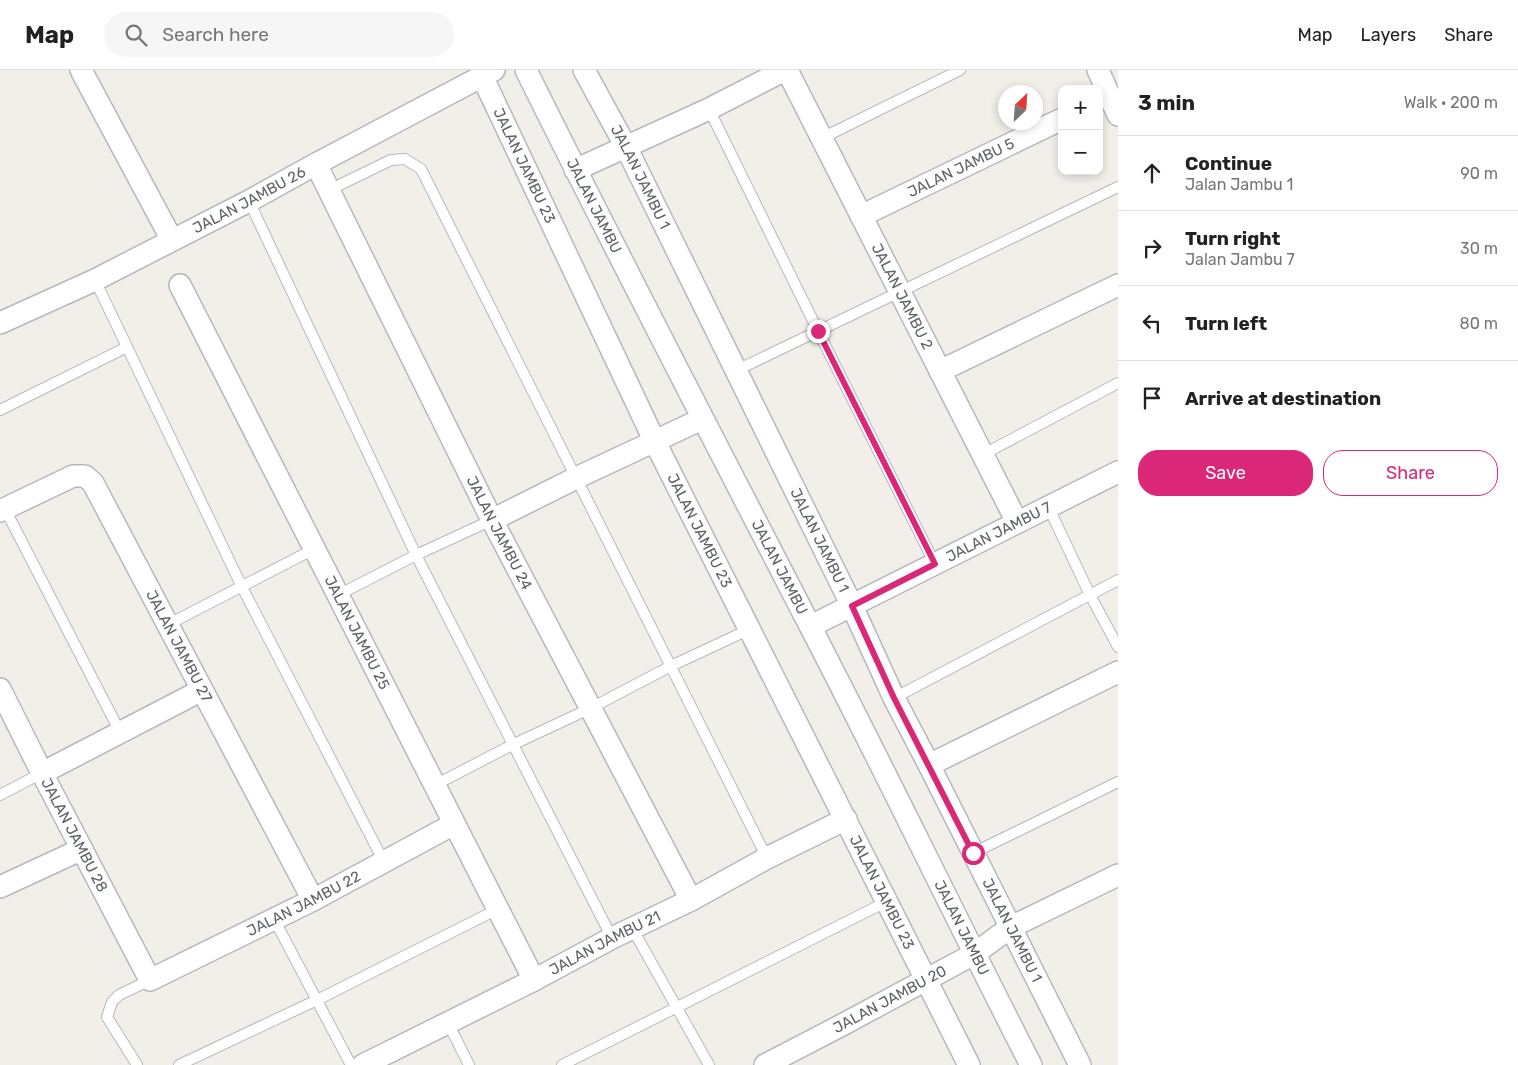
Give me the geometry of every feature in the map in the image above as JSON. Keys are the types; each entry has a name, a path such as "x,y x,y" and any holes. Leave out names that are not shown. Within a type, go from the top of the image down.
{"street":[{"path":"80,70 172,240"},
{"name":"JALAN JAMBU","path":"526,70 702,419 811,626 1031,1065"},
{"name":"JALAN JAMBU 1","path":"584,70 626,147 852,606 894,698 1080,1065"},
{"path":"575,170 708,109 786,70"},
{"name":"JALAN JAMBU 2","path":"786,70 1016,522"},
{"path":"1098,70 1109,104"},
{"name":"JALAN JAMBU 26","path":"0,323 95,280 250,202 316,164 488,73"},
{"name":"JALAN JAMBU 23","path":"488,73 655,442 969,1065"},
{"name":"JALAN JAMBU 5","path":"861,216 1058,121"},
{"name":"JALAN JAMBU 24","path":"316,164 492,520 691,900"},
{"name":"JALAN JAMBU 25","path":"180,285 534,980"},
{"path":"940,371 1118,285"},
{"path":"492,520 702,419"},
{"name":"JALAN JAMBU 7","path":"811,626 1118,472"},
{"name":"JALAN JAMBU 27","path":"3,510 73,476 85,476 93,483 313,900"},
{"path":"929,765 1118,672"},
{"path":"42,773 202,690"},
{"name":"JALAN JAMBU 28","path":"1,693 150,980"},
{"name":"JALAN JAMBU 21","path":"363,1065 534,980 612,938 691,900 767,858 846,819"},
{"name":"JALAN JAMBU 22","path":"150,980 313,900 454,824"},
{"path":"0,887 82,849"},
{"name":"JALAN JAMBU 20","path":"769,1064 974,954 1011,927 1118,875"}],"lane":[{"path":"822,138 960,70"},
{"path":"708,109 935,564"},
{"path":"329,190 392,160 405,159 421,169 767,858"},
{"path":"735,371 1118,187"},
{"path":"250,202 416,555 612,938"},
{"path":"95,280 242,587 384,862"},
{"path":"0,410 127,347"},
{"path":"982,455 1118,383"},
{"path":"1048,506 1090,595 1118,647"},
{"path":"3,510 120,732"},
{"path":"338,595 416,555 492,520"},
{"path":"169,624 314,549"},
{"path":"894,698 1118,580"},
{"path":"435,785 512,744 592,708 671,666 750,629"},
{"path":"0,794 42,773"},
{"path":"973,853 1118,782"},
{"path":"562,1065 886,902"},
{"path":"179,1065 317,1000 498,909"},
{"path":"274,919 351,1065"},
{"path":"632,928 709,1065"},
{"path":"137,1065 107,1017 112,1002 119,995 150,980"},
{"path":"448,1023 470,1065"}],"route":[{"path":"818,331 935,564 852,606 894,698 973,853"}]}
